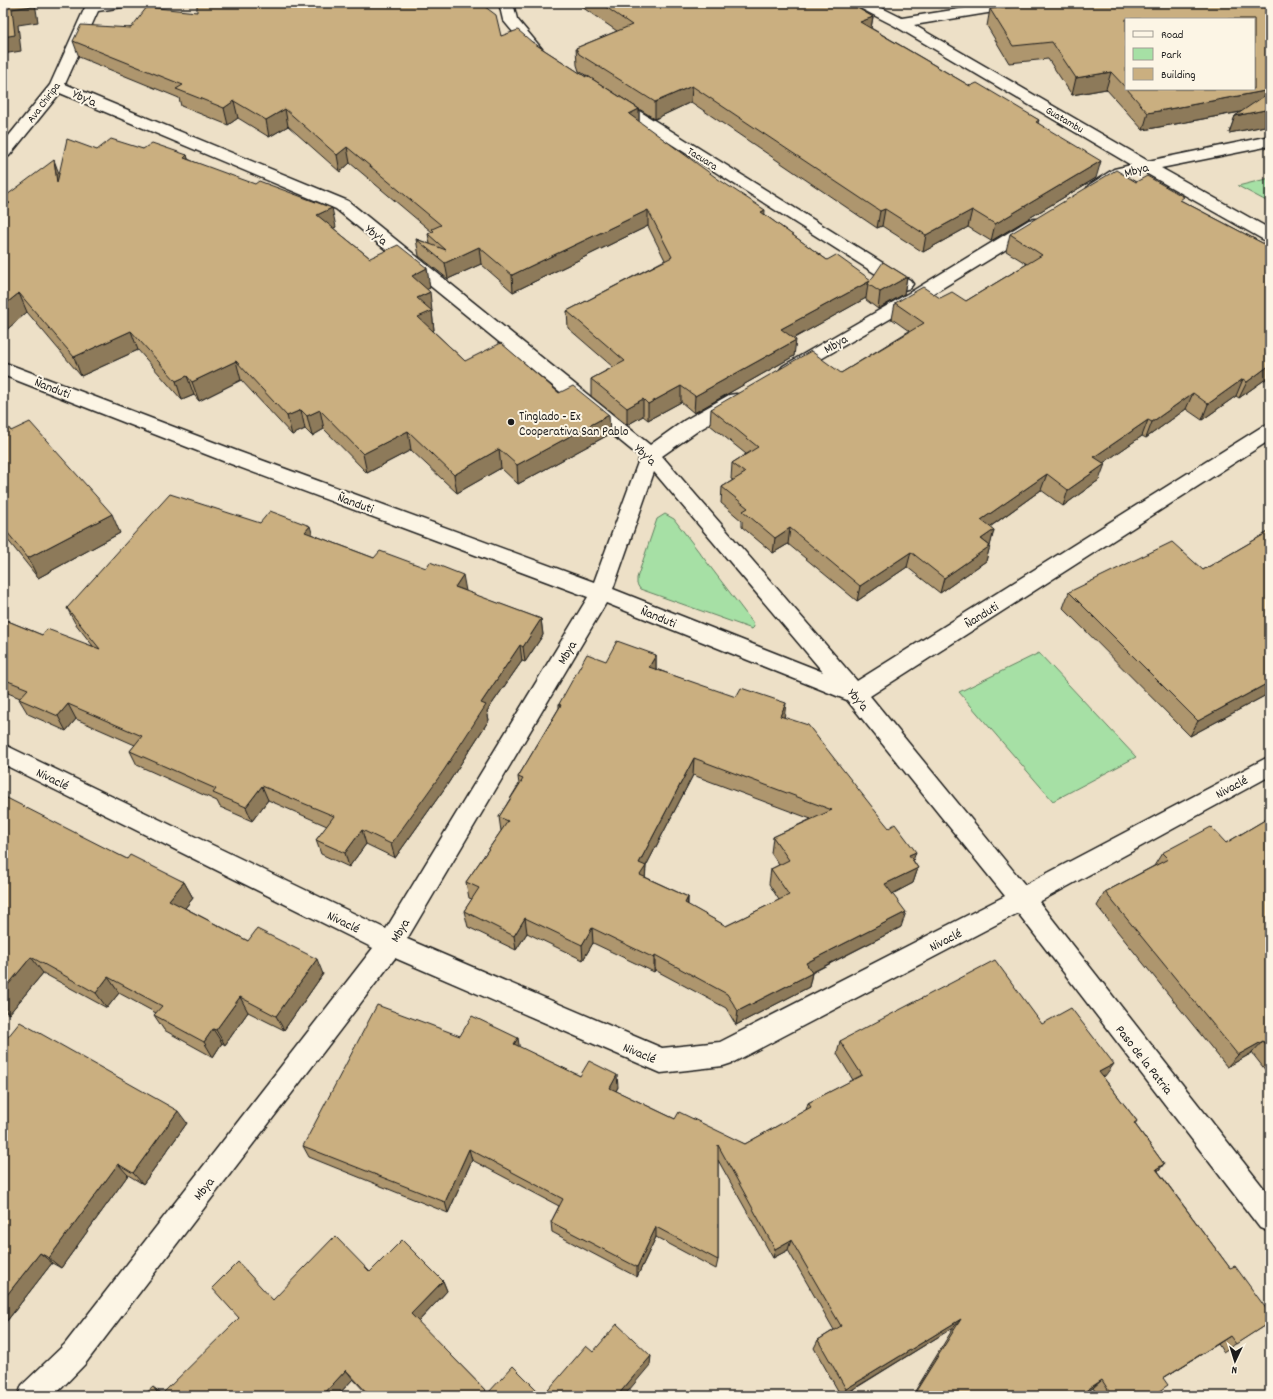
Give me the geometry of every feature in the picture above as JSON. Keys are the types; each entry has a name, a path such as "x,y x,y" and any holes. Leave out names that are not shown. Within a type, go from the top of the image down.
{"street":[{"path":"94,5 122,3"},
{"path":"506,3 510,20 539,54 552,62"},
{"name":"Guatambu","path":"861,3 900,23 1145,166 1270,236"},
{"path":"900,23 1024,3"},
{"name":"Ava Chiripa","path":"3,153 57,86 94,5"},
{"name":"Yby'a","path":"57,86 342,205 650,456 855,694 1022,899"},
{"name":"Tacuara","path":"599,92 920,294"},
{"name":"Mbya","path":"1080,197 1120,172 1270,141"},
{"name":"Mbya","path":"33,1396 75,1354 390,944 601,593 650,456 692,425 920,294 1053,213"},
{"name":"Ñanduti","path":"3,368 230,456 601,593 855,694 1270,430"},
{"name":"Nivaclé","path":"3,753 390,944 661,1061 722,1054 1022,899 1270,765"},
{"name":"Paso de la Patria","path":"1022,899 1270,1218"}],"green space":[{"path":"1270,178 1270,203 1238,186"},
{"path":"665,514 674,519 753,623 754,627 752,629 640,589 637,584 637,578 657,519"},
{"path":"1039,653 1136,757 1053,801 959,692"}],"building":[{"path":"3,3 32,3 32,6 12,9 15,35 3,37"},
{"path":"197,3 480,3 496,15 501,36 518,30 532,42 639,109 629,114 718,179 765,210 761,212 827,260 836,255 871,280 883,262 907,277 880,292 868,284 870,281 781,329 796,340 695,396 681,386 648,404 643,399 627,408 591,379 625,361 567,311 672,257 648,210 512,275 479,247 445,263 416,239 446,250 428,234 434,231 432,229 441,225 347,147 337,155 285,109 266,120 234,101 224,108 176,89 183,85 73,41 81,25 131,28 147,7 197,12"},
{"path":"600,3 849,3 873,17 860,22 970,86 977,83 1039,120 1036,122 1101,161 995,224 972,210 926,235 885,209 880,211 692,86 655,102 579,54 576,48 632,25"},
{"path":"1044,3 1270,3 1270,90 1148,113 1128,90 1255,90 1255,18 1125,18 1125,87 1111,72 1076,78 1052,42 1013,46 990,9"},
{"path":"1270,92 1270,109 1235,116"},
{"path":"67,139 97,150 111,139 143,149 152,143 187,155 184,158 255,184 259,181 332,208 317,215 370,258 398,245 427,268 412,276 430,292 417,298 432,311 418,317 465,361 501,343 559,393 573,386 609,415 517,465 499,449 454,475 408,431 363,454 320,410 307,416 301,410 287,416 236,361 192,382 187,376 176,381 131,331 74,357 19,293 3,306 3,209 10,203 3,201 3,198 54,160 57,183"},
{"path":"1116,170 1136,182 1147,176 1184,197 1180,200 1270,247 1270,256 1265,259 1270,262 1270,365 1247,382 1243,379 1208,404 1193,393 1152,422 1148,420 1094,457 1105,464 1068,490 1047,474 981,520 994,530 981,539 990,546 944,578 911,552 860,586 790,528 775,538 743,511 748,508 722,487 745,473 732,463 758,447 711,409 811,351 841,373 924,323 895,303 923,287 940,298 952,292 966,301 1042,255 1010,234"},
{"path":"3,421 11,431 30,422 112,514 28,558 3,527"},
{"path":"170,494 260,523 270,511 310,526 305,532 374,558 380,551 426,568 430,562 463,575 455,587 541,619 523,647 520,645 481,703 486,705 444,770 391,844 362,830 345,853 316,840 334,816 262,786 246,807 213,793 216,789 130,751 142,736 68,704 58,716 19,699 28,689 3,679 3,619 42,635 47,629 100,649 67,608"},
{"path":"1270,531 1270,682 1198,721 1069,592 1172,542 1203,570"},
{"path":"617,641 656,655 649,667 736,697 741,688 786,703 780,716 808,725 889,828 895,824 916,852 909,855 918,868 885,884 906,912 806,963 812,973 738,1011 727,994 655,955 654,958 592,928 582,945 525,918 514,936 464,911 479,888 466,882 508,821 499,817 523,779 518,777 561,705 559,704 587,654 606,661","holes":["694,758 832,810 773,837 789,860 771,869 789,895 726,926 685,903 688,897 640,875 646,866 639,863"]},
{"path":"5,797 127,859 130,855 184,882 169,900 248,941 257,929 317,959 276,1016 240,997 216,1030 213,1029 204,1042 154,1015 162,1006 108,977 96,993 31,957 3,991 3,800"},
{"path":"1270,817 1270,1050 1263,1041 1238,1055 1105,892 1168,859 1162,853 1211,827 1226,843"},
{"path":"995,960 1042,1024 1071,1008 1114,1064 1099,1072 1137,1121 1134,1123 1164,1164 1156,1169 1230,1268 1235,1266 1270,1314 1270,1322 1236,1344 1230,1336 1163,1378 1168,1385 1152,1396 1112,1396 1102,1380 1078,1396 913,1396 961,1319 846,1389 818,1340 841,1326 791,1240 775,1249 718,1145 718,1260 656,1227 637,1267 551,1222 563,1199 469,1149 445,1202 303,1146 377,1005 460,1036 472,1016 518,1038 514,1044 580,1076 589,1061 617,1075 610,1088 675,1119 679,1112 745,1144 811,1107 808,1103 862,1075 840,1041"},
{"path":"20,1022 178,1111 133,1173 118,1164 49,1258 40,1253 3,1300 3,1043"},
{"path":"335,1236 370,1272 402,1240 443,1281 411,1314 488,1393 513,1366 543,1396 370,1396 346,1370 322,1396 160,1396 239,1318 212,1288 238,1262 273,1300"},
{"path":"617,1324 651,1356 617,1396 543,1396 586,1346 593,1352"},
{"path":"153,1387 160,1396 143,1396"}],"place":[{"name":"Tinglado - Ex Cooperativa San Pablo","path":"511,422"}]}
